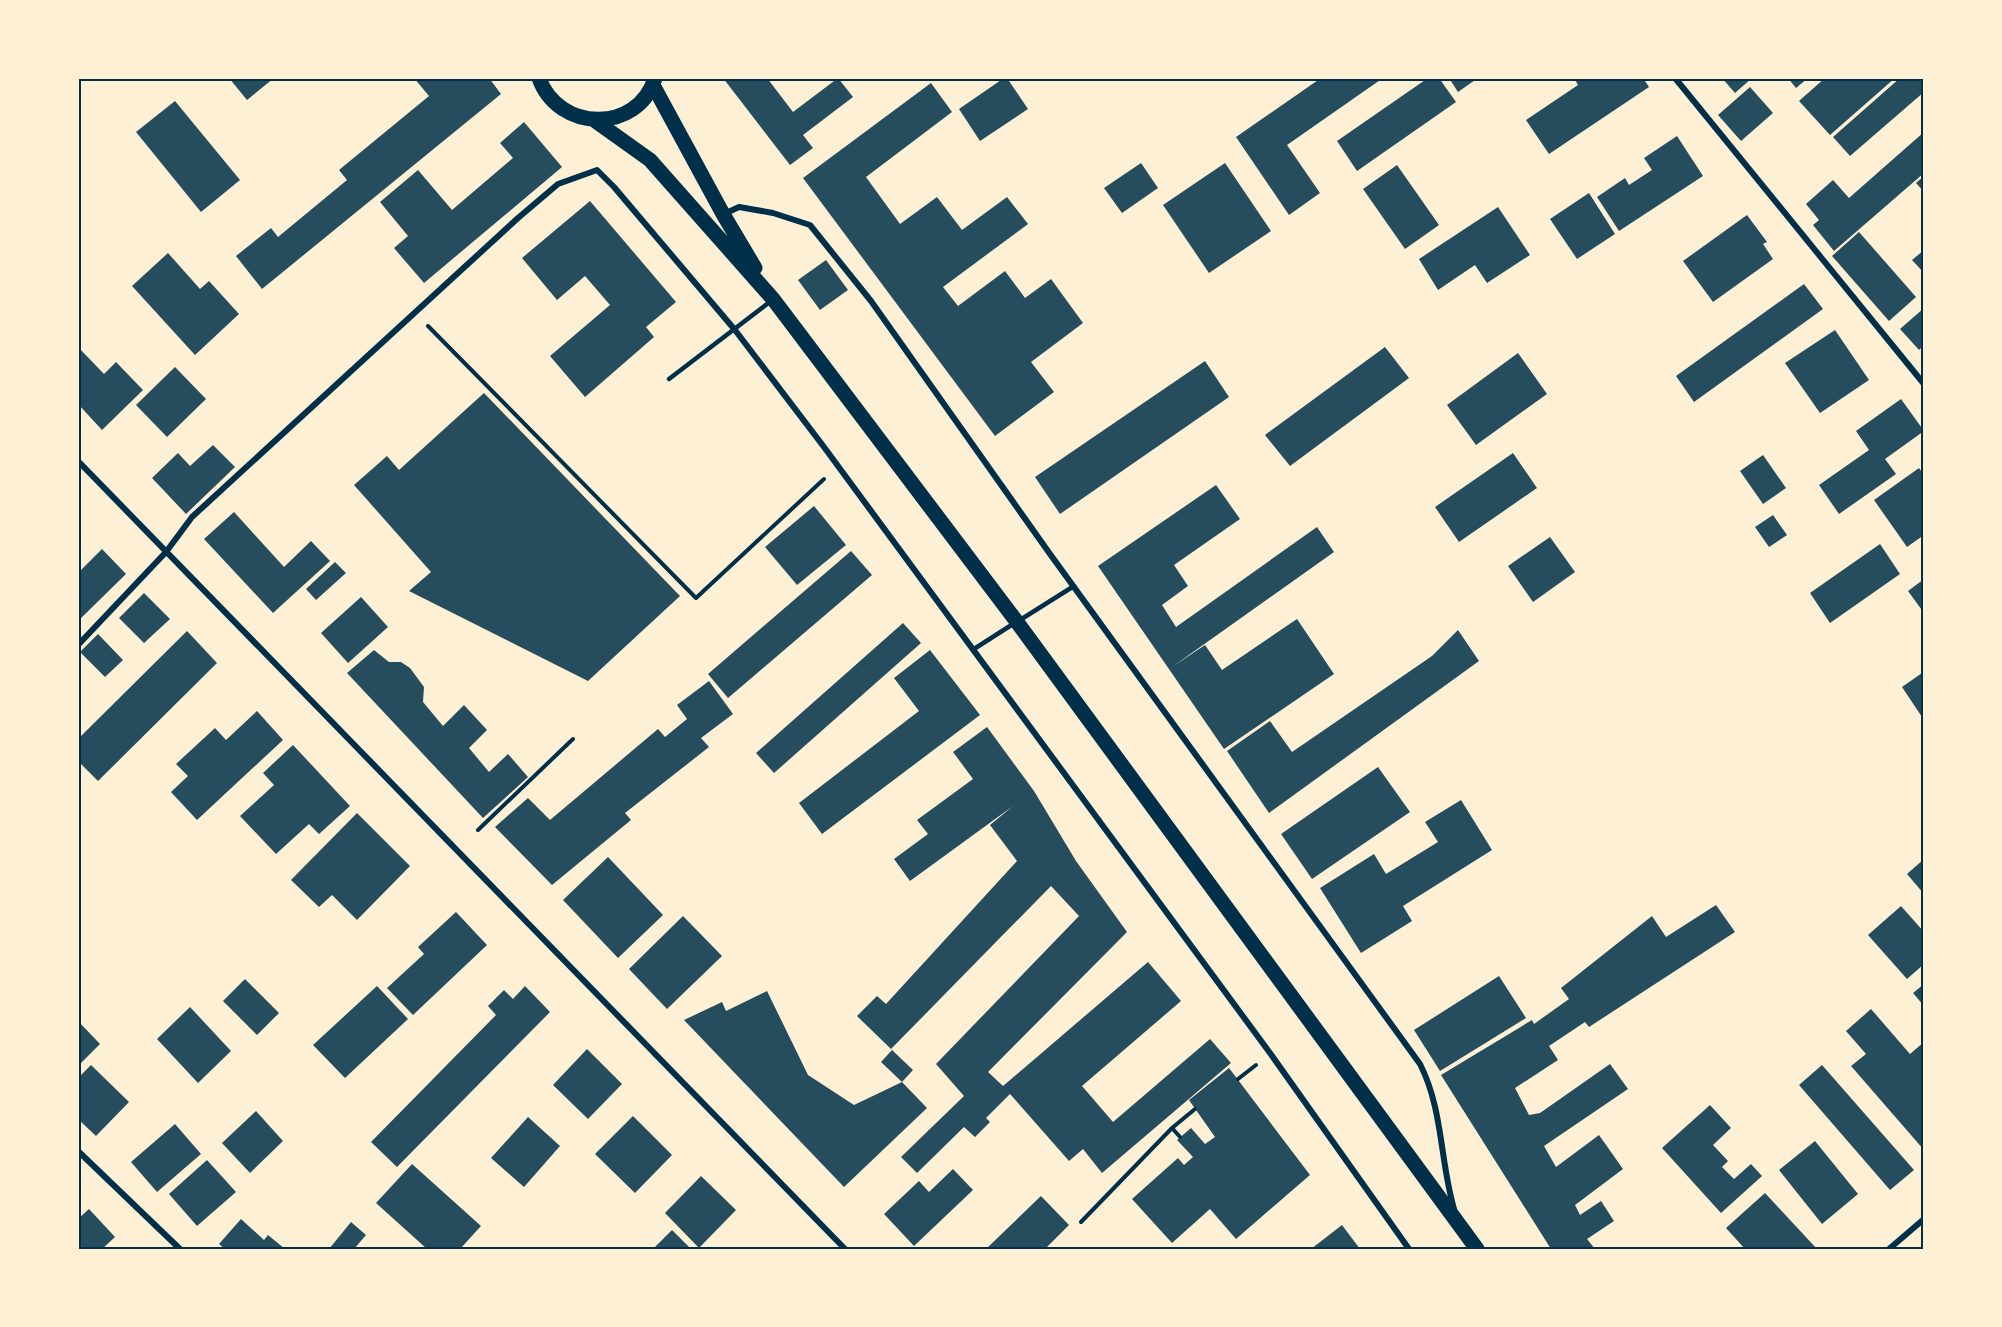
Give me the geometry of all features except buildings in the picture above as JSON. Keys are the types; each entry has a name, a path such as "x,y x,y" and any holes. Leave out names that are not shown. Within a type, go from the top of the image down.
{"main road":[{"path":"539,78 548,95 557,105 580,118 594,120 618,116 628,111 647,95 654,81"},
{"path":"654,81 723,214 773,299"},
{"path":"594,120 650,160 773,299 1017,622 1477,1249"}],"street":[{"path":"1675,78 1924,384"},
{"path":"78,645 166,552 192,517 518,218 558,184 597,171 615,187 735,330 838,466 1270,1053 1409,1249"},
{"path":"723,214 739,207 773,213 810,225 871,301 1420,1064 1430,1083 1439,1120 1448,1187 1460,1227"},
{"path":"78,461 845,1249"},
{"path":"78,1151 180,1249"},
{"path":"1889,1249 1924,1219"}],"lane":[{"path":"669,380 773,299"},
{"path":"974,649 1074,586"}],"path":[{"path":"416,313 696,598 838,466"},
{"path":"478,830 573,739"},
{"path":"1081,1222 1172,1128 1195,1109"},
{"path":"1172,1128 1180,1137"}]}
